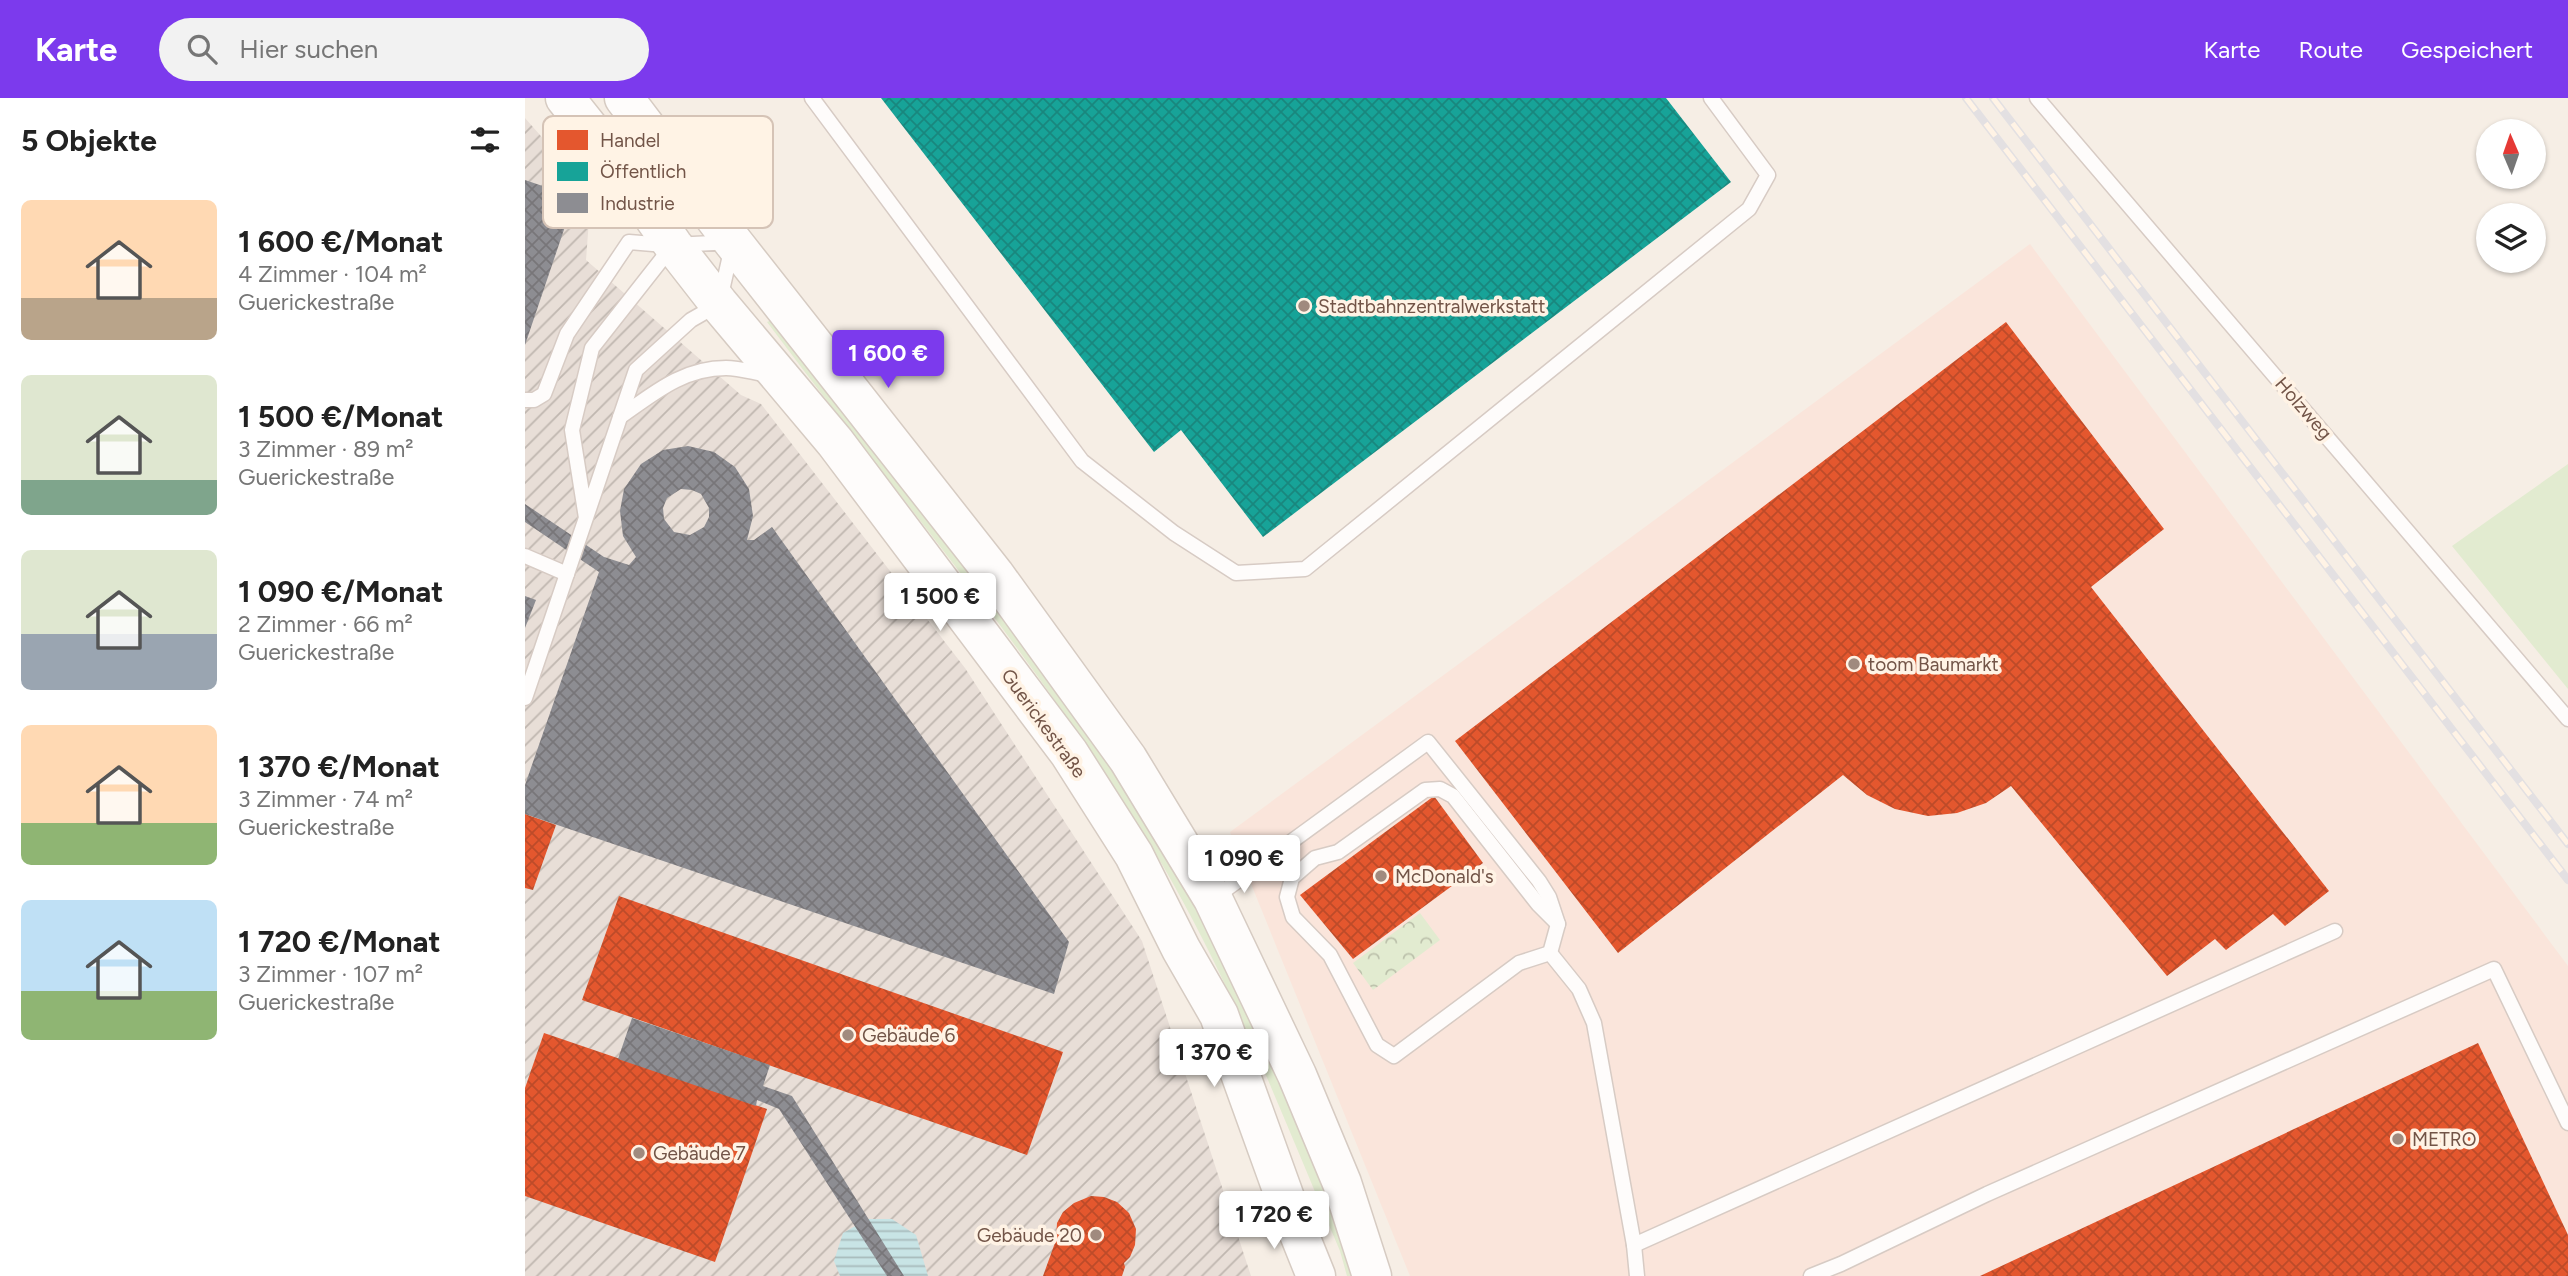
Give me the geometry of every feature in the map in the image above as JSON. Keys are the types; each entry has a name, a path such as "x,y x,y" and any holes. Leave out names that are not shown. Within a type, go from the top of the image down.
{"main road":[{"name":"Guerickestraße","path":"565,98 579,116"},
{"path":"624,98 638,116"},
{"name":"Guerickestraße","path":"661,228 719,304 835,442 1069,753 1134,855 1181,949 1219,1015 1314,1275"},
{"path":"722,228 995,575 1128,759 1213,899 1302,1087 1342,1182 1372,1276"}],"lane":[{"path":"812,98 1082,461 1174,533 1236,573 1304,569 1749,209 1768,175 1711,98"},
{"name":"Holzweg","path":"2037,98 2568,719"},
{"path":"525,400 534,400 544,394 567,334 629,242 673,245 733,242 719,304 691,320 636,370 525,698"},
{"path":"586,518 572,430 592,348 673,245"},
{"path":"620,417 670,381 699,370 728,368 779,377"},
{"path":"525,556 567,574"},
{"path":"1213,899 1428,743 1549,897 1558,924 1550,953"},
{"path":"1550,953 1519,963 1394,1056 1377,1045 1330,955 1293,917 1287,897 1292,877 1315,858 1338,852 1425,790 1440,789 1453,796 1538,904 1558,924"},
{"path":"1634,1245 2335,931"},
{"path":"1550,953 1579,989 1594,1023 1634,1245 1637,1276"},
{"path":"1811,1276 1987,1194 2494,969 2568,1123"}],"shaded area":[{"path":"525,118 543,138 543,228 588,228 586,260 741,395 761,404 965,668 1142,941 1251,1276 525,1276"},
{"path":"2030,244 2568,966 2568,1276 1410,1276 1230,832"}],"green space":[{"path":"774,319 1073,706 1190,894 1274,1067 1331,1205 1356,1276 1347,1276 1340,1251 1236,1007 1163,866 1119,795 1023,656 767,322"},
{"path":"2568,464 2568,689 2452,546"},
{"path":"1420,913 1440,940 1373,990 1353,963"}],"water":[{"path":"868,1219 892,1219 916,1235 928,1276 840,1276 834,1261 843,1233"}],"building: Handel":[{"name":"toom Baumarkt","path":"2006,322 2164,529 2091,587 2329,891 2285,926 2273,914 2226,950 2215,939 2167,976 2011,786 1986,803 1957,813 1928,816 1895,809 1867,795 1843,775 1618,953 1455,741"},
{"path":"1434,796 1483,863 1353,959 1300,895"},
{"path":"525,814 556,825 533,890 525,888"},
{"name":"Gebäude 6","path":"619,896 1063,1052 1027,1155 582,1000"},
{"name":"Gebäude 7","path":"544,1033 767,1109 715,1262 525,1196 525,1088"},
{"name":"METRO","path":"2478,1043 2568,1235 2568,1276 1980,1276"},
{"name":"Gebäude 20","path":"1091,1196 1117,1202 1129,1213 1136,1229 1135,1245 1124,1263 1122,1276 1043,1276 1056,1240 1057,1223 1063,1212 1074,1203"}],"building: Öffentlich":[{"name":"Stadtbahnzentralwerkstatt","path":"881,98 1666,98 1731,182 1263,537 1181,430 1154,452"}],"building: Industrie":[{"path":"525,180 543,186 543,228 565,228 525,345"},
{"path":"688,446 714,452 735,467 749,489 753,516 747,540 754,540 772,527 1069,942 1054,994 525,814 525,785 599,572 525,522 525,504 604,557 629,565 636,557 623,536 620,511 624,489 641,464 663,450","holes":["681,489 701,494 709,508 709,517 704,527 690,535 674,532 664,519 663,508 667,498"]},
{"path":"525,596 536,600 525,628"},
{"path":"632,1018 770,1065 763,1086 792,1096 904,1276 887,1276 779,1109 757,1100 756,1106 618,1059"}],"railway":[{"path":"1966,98 2568,880"},
{"path":"1993,98 2568,844"}],"place":[{"name":"Stadtbahnzentralwerkstatt","path":"1304,306"},
{"name":"toom Baumarkt","path":"1854,664"},
{"name":"McDonald's","path":"1381,876"},
{"name":"Gebäude 6","path":"848,1035"},
{"name":"METRO","path":"2398,1139"},
{"name":"Gebäude 7","path":"639,1153"},
{"name":"Gebäude 20","path":"1096,1235"}]}
